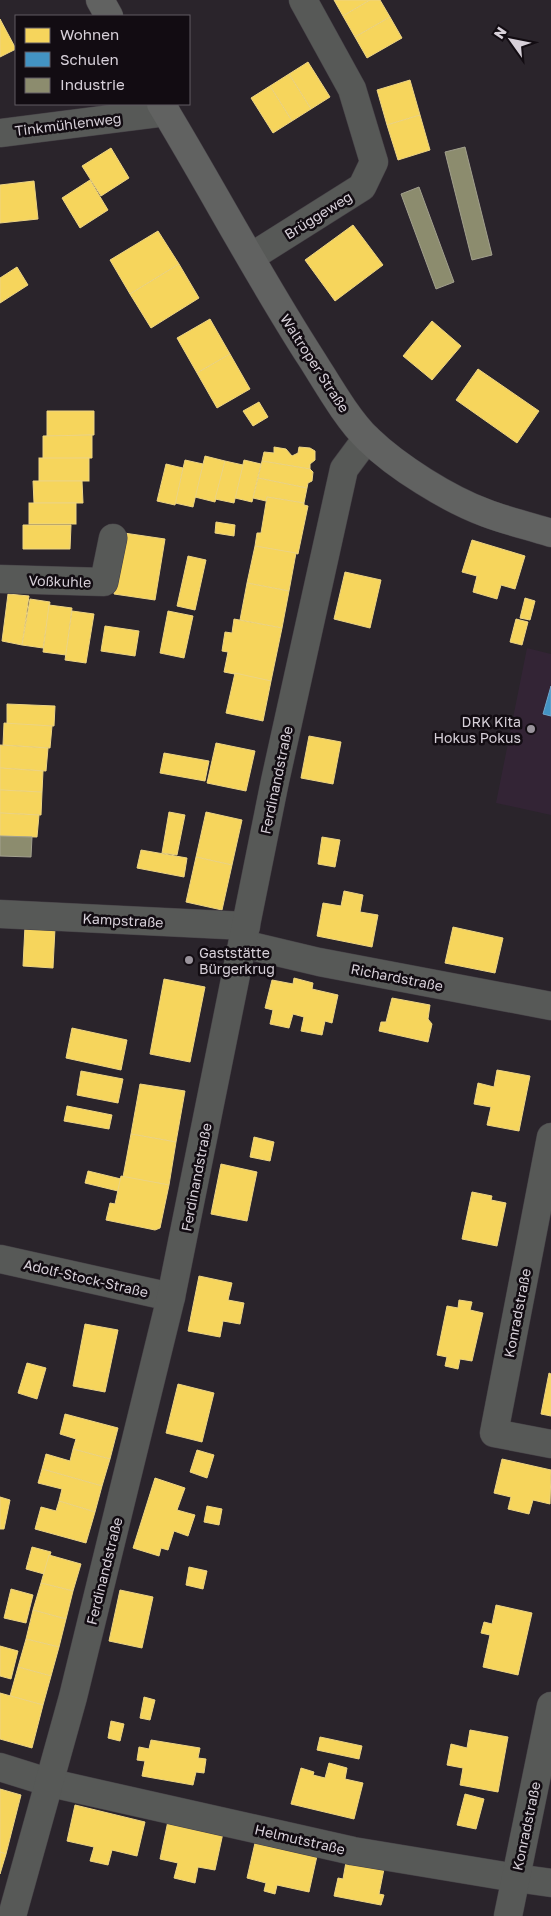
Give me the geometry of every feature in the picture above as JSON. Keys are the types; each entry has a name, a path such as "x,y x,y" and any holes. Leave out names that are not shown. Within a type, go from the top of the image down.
{"main road":[{"path":"100,0 108,15"},
{"name":"Waltroper Straße","path":"164,108 251,257 279,309 334,393 367,438 407,470 450,497 485,513 551,533"}],"street":[{"name":"Brüggeweg","path":"251,257 362,187 374,162 352,89 303,0"},
{"name":"Tinkmühlenweg","path":"0,133 164,108"},
{"name":"Ferdinandstraße","path":"12,1916 51,1782 171,1297 308,628 344,469 367,438"},
{"name":"Voßkuhle","path":"0,579 104,582 113,538"},
{"name":"Kampstraße","path":"0,914 245,935"},
{"name":"Richardstraße","path":"245,935 319,962 551,1006"},
{"name":"Konradstraße","path":"551,1137 494,1433 551,1444"},
{"name":"Adolf-Stock-Straße","path":"0,1259 171,1297"},
{"name":"Konradstraße","path":"508,1916 551,1706"},
{"name":"Helmutstraße","path":"0,1767 51,1782 353,1851 551,1883"}],"shaded area":[{"name":"DRK Kita Hokus Pokus","path":"527,648 551,654 551,815 496,803"}],"building: Wohnen":[{"path":"334,0 370,0 343,16"},
{"path":"370,0 380,0 390,17 355,37 343,16"},
{"path":"390,17 402,38 367,58 355,37"},
{"path":"0,19 15,50 0,57"},
{"path":"308,62 330,97 311,109 289,74"},
{"path":"289,74 311,109 292,121 270,86"},
{"path":"410,80 420,115 387,125 377,90"},
{"path":"270,86 292,121 273,133 251,98"},
{"path":"420,115 430,150 398,160 387,125"},
{"path":"111,148 129,178 101,196 82,166"},
{"path":"90,180 108,210 80,228 62,198"},
{"path":"34,181 38,219 0,223 0,185"},
{"path":"353,225 383,265 335,301 305,260"},
{"path":"158,231 179,264 130,294 110,260"},
{"path":"179,264 199,298 151,328 130,294"},
{"path":"17,267 28,285 0,303 0,278"},
{"path":"210,319 230,354 197,373 177,338"},
{"path":"432,321 461,346 432,380 403,356"},
{"path":"230,354 250,389 217,408 197,373"},
{"path":"478,369 539,411 517,443 456,400"},
{"path":"259,402 268,417 253,426 243,411"},
{"path":"47,411 94,411 94,435 47,436"},
{"path":"92,435 92,458 43,459 43,436"},
{"path":"274,447 286,449 292,456 298,453 299,447 310,448 315,451 315,460 310,464 310,469 262,461 264,452 274,453"},
{"path":"205,456 225,461 215,502 195,497"},
{"path":"39,458 89,458 89,481 39,481"},
{"path":"185,460 203,464 193,507 175,503"},
{"path":"244,460 261,464 252,502 235,498"},
{"path":"225,461 243,465 234,503 215,499"},
{"path":"262,461 310,469 313,472 312,481 308,483 307,488 258,478"},
{"path":"166,464 183,468 175,505 157,501"},
{"path":"258,478 307,488 304,503 267,497 266,501 253,498"},
{"path":"33,481 82,481 83,503 34,503"},
{"path":"267,497 304,503 304,505 308,506 298,554 255,546 257,533 261,533"},
{"path":"29,503 76,503 76,524 29,524"},
{"path":"216,522 235,525 234,536 215,533"},
{"path":"23,525 71,525 70,549 23,549"},
{"path":"124,533 165,539 155,600 114,594"},
{"path":"472,540 525,556 515,589 501,585 497,599 473,592 477,576 462,572"},
{"path":"255,546 296,553 289,591 247,583"},
{"path":"188,556 206,560 195,610 177,606"},
{"path":"345,572 381,580 370,628 334,619"},
{"path":"247,583 289,591 282,628 240,620"},
{"path":"8,594 29,596 22,645 2,641"},
{"path":"525,598 535,601 530,620 520,618"},
{"path":"30,599 50,602 43,648 22,645"},
{"path":"49,605 72,608 66,655 43,652"},
{"path":"72,611 94,614 86,663 65,660"},
{"path":"168,611 193,616 184,658 160,653"},
{"path":"234,619 282,628 271,681 224,672 228,652 222,651 225,632 232,633"},
{"path":"516,619 528,622 522,645 510,642"},
{"path":"105,626 139,631 135,656 101,651"},
{"path":"235,673 271,681 263,721 226,713"},
{"path":"7,704 55,706 54,726 7,724"},
{"path":"4,723 52,726 50,748 3,745"},
{"path":"309,736 341,742 333,784 301,778"},
{"path":"216,743 255,751 246,791 207,783"},
{"path":"0,745 48,748 46,771 0,768"},
{"path":"164,753 209,761 205,781 160,773"},
{"path":"0,768 43,771 42,792 0,790"},
{"path":"0,790 42,792 41,815 0,813"},
{"path":"169,812 185,815 177,855 162,853"},
{"path":"206,812 242,820 232,865 196,857"},
{"path":"0,813 39,815 37,837 0,836"},
{"path":"322,837 340,840 335,867 318,864"},
{"path":"141,850 187,858 184,877 137,868"},
{"path":"196,857 232,865 222,910 186,902"},
{"path":"344,891 363,895 360,912 378,915 372,947 317,936 323,903 341,906"},
{"path":"25,926 55,928 53,968 23,966"},
{"path":"453,927 503,938 495,973 445,963"},
{"path":"294,978 313,983 312,989 338,995 332,1023 325,1021 322,1035 301,1031 304,1017 293,1014 289,1028 270,1024 273,1010 265,1008 272,980 293,984"},
{"path":"164,979 205,987 190,1062 150,1054"},
{"path":"392,998 430,1005 428,1019 432,1024 428,1042 379,1031 381,1022 386,1022"},
{"path":"72,1028 127,1040 121,1070 66,1058"},
{"path":"497,1070 530,1076 519,1131 487,1125 491,1107 474,1104 478,1083 494,1087"},
{"path":"81,1071 123,1079 118,1103 77,1095"},
{"path":"140,1084 185,1091 176,1142 131,1134"},
{"path":"67,1106 112,1115 109,1129 64,1121"},
{"path":"131,1134 176,1142 169,1185 123,1177"},
{"path":"254,1137 274,1142 270,1161 250,1157"},
{"path":"221,1164 257,1172 247,1221 211,1214"},
{"path":"88,1171 121,1179 118,1191 85,1183"},
{"path":"121,1176 169,1185 160,1228 155,1230 106,1220 110,1203 115,1204"},
{"path":"472,1192 492,1196 491,1200 506,1203 497,1246 462,1239"},
{"path":"199,1276 232,1283 228,1300 244,1303 240,1324 223,1321 220,1337 188,1331"},
{"path":"459,1300 472,1302 470,1310 483,1313 472,1361 460,1359 458,1369 445,1366 447,1357 437,1355 447,1306 458,1308"},
{"path":"85,1324 118,1330 105,1392 73,1386"},
{"path":"27,1363 46,1368 37,1399 18,1393"},
{"path":"549,1373 551,1374 551,1416 541,1414"},
{"path":"178,1384 214,1393 202,1442 166,1433"},
{"path":"65,1414 118,1428 110,1459 73,1449 76,1439 60,1434"},
{"path":"73,1449 110,1459 102,1486 42,1469 46,1454 70,1461"},
{"path":"197,1450 214,1455 207,1478 190,1472"},
{"path":"502,1459 551,1470 550,1504 533,1500 529,1514 508,1509 511,1497 494,1493"},
{"path":"42,1469 102,1486 95,1512 59,1501 62,1489 38,1483"},
{"path":"155,1478 185,1488 177,1510 195,1515 188,1536 174,1531 168,1550 161,1548 159,1556 133,1548"},
{"path":"0,1497 10,1500 4,1529 0,1529"},
{"path":"59,1501 95,1512 86,1543 35,1529 41,1507 56,1511"},
{"path":"207,1506 222,1509 219,1525 204,1522"},
{"path":"32,1547 51,1552 44,1574 26,1569"},
{"path":"49,1555 81,1564 73,1591 41,1583"},
{"path":"189,1567 207,1571 203,1589 186,1585"},
{"path":"41,1583 73,1591 66,1619 33,1610"},
{"path":"11,1589 33,1595 26,1623 4,1618"},
{"path":"120,1590 153,1597 142,1648 109,1641"},
{"path":"496,1605 532,1613 518,1675 483,1667 490,1635 481,1633 484,1622 492,1624"},
{"path":"33,1610 66,1619 59,1647 26,1639"},
{"path":"26,1639 59,1647 51,1676 18,1667"},
{"path":"0,1646 18,1651 11,1679 0,1676"},
{"path":"18,1667 51,1676 43,1705 10,1696"},
{"path":"0,1693 43,1705 32,1748 0,1739"},
{"path":"144,1697 155,1700 150,1720 140,1718"},
{"path":"111,1721 124,1724 120,1741 108,1738"},
{"path":"470,1730 508,1737 498,1792 460,1785 463,1768 447,1765 451,1744 467,1748"},
{"path":"320,1737 362,1746 359,1759 317,1750"},
{"path":"151,1740 200,1748 198,1758 206,1759 204,1773 196,1772 193,1785 142,1776 145,1761 137,1760 139,1747 149,1749"},
{"path":"329,1763 347,1768 345,1779 363,1783 354,1819 291,1804 301,1768 314,1772 313,1775 325,1778"},
{"path":"0,1789 21,1795 6,1854 0,1852"},
{"path":"465,1794 484,1799 476,1829 457,1825"},
{"path":"75,1805 145,1822 137,1856 112,1850 108,1865 90,1861 94,1847 67,1841"},
{"path":"168,1821 223,1833 215,1870 198,1867 195,1883 174,1878 178,1863 160,1859"},
{"path":"255,1843 317,1856 309,1892 277,1885 275,1894 264,1891 266,1883 247,1878"},
{"path":"0,1852 6,1854 0,1874"},
{"path":"346,1862 384,1869 379,1894 384,1895 381,1905 334,1896 338,1878 343,1879"}],"building: Schulen":[{"path":"551,686 551,716 543,714"}],"building: Industrie":[{"path":"465,147 492,255 472,260 445,152"},
{"path":"419,187 454,282 436,289 401,194"},
{"path":"0,836 32,837 31,857 0,856"}],"place":[{"name":"DRK Kita Hokus Pokus","path":"531,729"},
{"name":"Gaststätte Bürgerkrug","path":"189,960"}]}
